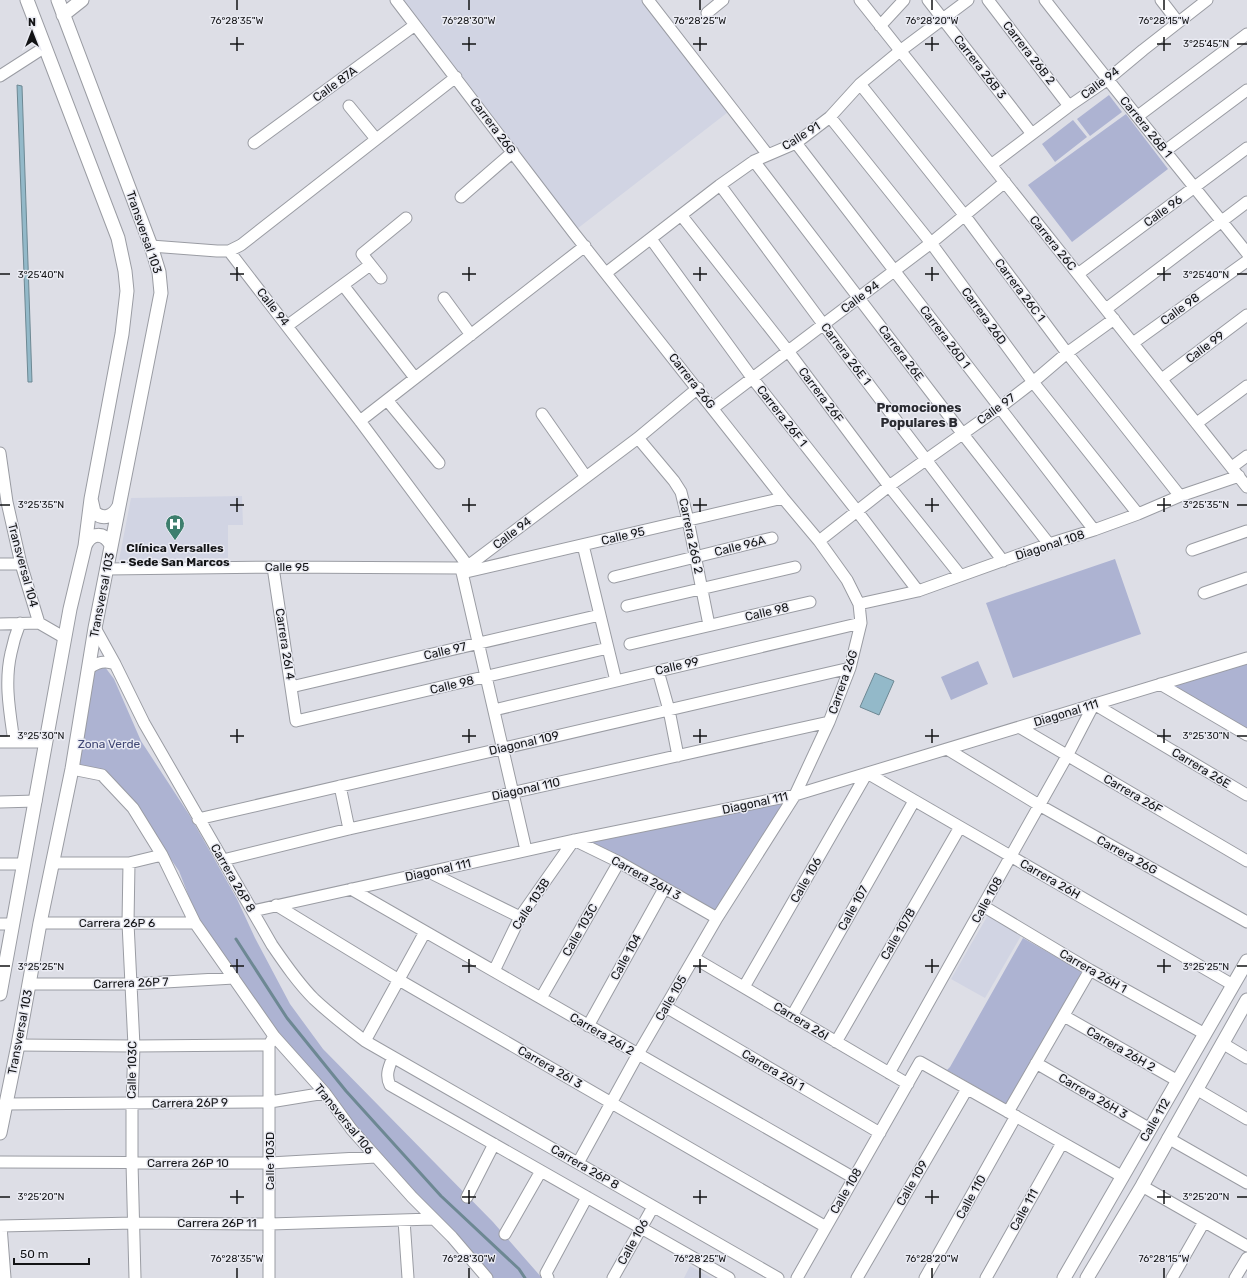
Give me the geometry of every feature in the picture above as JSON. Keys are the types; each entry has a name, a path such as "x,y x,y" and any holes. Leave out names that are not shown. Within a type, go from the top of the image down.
{"street":[{"path":"0,994 6,924 24,864 65,638 84,546 91,500 122,334 127,291 125,271 118,238 27,0"},
{"name":"Transversal 103","path":"0,1133 18,1045 40,923 72,769 106,569 161,293 159,272 151,246 58,0"},
{"path":"63,15 82,0"},
{"name":"Carrera 26G","path":"396,0 606,273 698,388 783,498 819,541 847,580 859,604 861,623 850,668 829,722 795,795"},
{"path":"648,0 768,155"},
{"path":"707,12 723,0"},
{"name":"Carrera 26C","path":"860,0 1236,471 1247,487"},
{"path":"880,26 904,0"},
{"name":"Carrera 26B 3","path":"928,0 1032,134"},
{"name":"Calle 91","path":"606,273 720,185 754,161 796,143 830,117 860,84 900,51 968,0"},
{"name":"Carrera 26B 2","path":"988,0 1069,106"},
{"name":"Carrera 26B 1","path":"1045,0 1107,80 1138,116 1247,253"},
{"path":"1161,0 1178,22"},
{"name":"Calle 94","path":"991,165 1069,106 1107,80 1206,0"},
{"name":"Calle 87A","path":"254,143 415,25"},
{"path":"1138,116 1247,34"},
{"path":"0,76 45,47"},
{"path":"151,246 217,251 229,250 241,244 456,77"},
{"name":"Carrera 26C 1","path":"860,84 965,216 1067,353 1180,496"},
{"path":"1165,151 1247,90"},
{"path":"349,106 376,139"},
{"name":"Carrera 26D","path":"830,117 931,243 1033,382 1138,514"},
{"name":"Carrera 26D 1","path":"796,143 1094,530"},
{"name":"Calle 96","path":"1078,274 1247,148"},
{"path":"461,197 513,152"},
{"name":"Carrera 26E","path":"754,161 962,433 1050,544"},
{"name":"Calle 94","path":"713,408 895,271 965,216 1005,182"},
{"name":"Carrera 26E 1","path":"720,185 823,324 1003,561"},
{"path":"1106,309 1247,202"},
{"name":"Carrera 26F","path":"681,215 788,351 889,486 960,575"},
{"path":"381,278 362,254 406,218"},
{"name":"Carrera 26F 1","path":"651,239 753,379 918,591"},
{"path":"360,421 585,246"},
{"name":"Calle 94","path":"229,250 360,421 464,569 638,438 698,388"},
{"name":"Calle 98","path":"1133,343 1247,261"},
{"path":"287,326 370,265"},
{"path":"343,285 415,378"},
{"path":"444,298 471,335"},
{"name":"Calle 99","path":"1162,380 1247,315"},
{"name":"Calle 97","path":"819,541 889,486 999,408 1067,353 1114,319"},
{"path":"1197,423 1247,386"},
{"path":"387,400 439,464"},
{"path":"542,414 586,477"},
{"name":"Carrera 26G 2","path":"638,438 674,481 681,492 709,625"},
{"name":"Transversal 104","path":"0,453 4,502 39,623 65,638"},
{"path":"1236,471 1247,456"},
{"name":"Diagonal 108","path":"859,604 918,591 960,575 1094,530 1138,514 1236,471"},
{"name":"Calle 95","path":"106,569 273,567 464,569 583,545 783,498"},
{"path":"91,500 94,512 102,516 112,515 116,511 119,504"},
{"path":"1192,550 1247,531"},
{"path":"84,546 91,537 100,536 107,538 111,545"},
{"name":"Calle 96A","path":"614,576 772,538"},
{"path":"583,545 616,681"},
{"path":"0,564 21,564"},
{"name":"Carrera 26I 4","path":"273,567 296,721"},
{"path":"628,606 795,567"},
{"path":"464,569 478,643 526,850"},
{"path":"1204,593 1247,578"},
{"name":"Calle 98","path":"630,644 810,602"},
{"name":"Calle 97","path":"291,687 600,615"},
{"path":"0,624 39,623"},
{"name":"Calle 99","path":"494,710 861,623"},
{"path":"14,742 4,684 8,673 11,653 20,624"},
{"name":"Carrera 26P 8","path":"95,628 115,664 144,723 272,946 291,973 318,1003 338,1021 365,1041 778,1278"},
{"name":"Calle 98","path":"296,721 608,648"},
{"name":"Diagonal 111","path":"253,911 526,850 795,795 1247,658"},
{"path":"88,669 98,663 104,662 115,664"},
{"name":"Diagonal 109","path":"198,819 850,668"},
{"path":"658,671 670,710 678,756"},
{"path":"1160,684 1247,735"},
{"name":"Carrera 26E","path":"1094,704 1247,796"},
{"name":"Calle 108","path":"889,1073 1067,756 1094,704"},
{"name":"Diagonal 110","path":"223,860 349,829 829,722"},
{"name":"Carrera 26F","path":"1019,727 1247,861"},
{"path":"0,742 46,742"},
{"name":"Carrera 26G","path":"947,749 1039,805 1247,922"},
{"name":"Transversal 106","path":"72,769 102,775 133,808 162,855 195,923 234,978 271,1041 325,1093 352,1130 433,1219 452,1237 486,1278"},
{"name":"Carrera 26H","path":"867,773 1233,985"},
{"name":"Calle 106","path":"744,988 867,773"},
{"path":"340,786 349,829"},
{"name":"Calle 105","path":"578,1163 638,1054 717,918 795,795"},
{"path":"0,802 36,801"},
{"name":"Calle 107","path":"792,1016 914,801"},
{"name":"Calle 107B","path":"836,1042 960,827"},
{"name":"Carrera 26H 3","path":"574,840 619,862 717,918"},
{"name":"Calle 103B","path":"494,971 520,917 574,840"},
{"path":"52,863 129,863 162,855"},
{"name":"Calle 103C","path":"541,998 619,862"},
{"name":"Calle 103C","path":"129,863 128,923 134,1046 132,1163 135,1278"},
{"path":"0,864 24,864"},
{"path":"429,872 520,917"},
{"name":"Carrera 26I 2","path":"351,889 854,1178"},
{"name":"Calle 104","path":"588,1026 664,889"},
{"name":"Carrera 26I 3","path":"276,906 399,980 826,1226"},
{"name":"Carrera 26H 1","path":"983,906 1090,970 1205,1034"},
{"name":"Carrera 26P 6","path":"40,923 195,923"},
{"path":"365,1041 425,932"},
{"name":"Carrera 26I","path":"694,958 908,1084"},
{"name":"Calle 112","path":"1064,1278 1247,961"},
{"name":"Calle 110","path":"925,1278 1012,1114 1036,1063 1090,970"},
{"name":"Carrera 26P 7","path":"29,984 131,984 234,978"},
{"name":"Calle 112","path":"1087,1278 1142,1186 1247,1000"},
{"name":"Carrera 26I 1","path":"666,1007 880,1133"},
{"name":"Carrera 26H 2","path":"1064,1016 1178,1081"},
{"path":"18,1045 134,1046 271,1041"},
{"name":"Calle 103D","path":"269,1278 271,1041"},
{"path":"1222,1043 1247,1058"},
{"name":"Carrera 26P 8","path":"393,1057 387,1072 387,1079 390,1085 729,1278"},
{"name":"Calle 108","path":"797,1278 920,1062 967,1089"},
{"name":"Carrera 26H 3","path":"1036,1063 1150,1129"},
{"path":"967,1089 1122,1176"},
{"name":"Calle 109","path":"858,1278 967,1089"},
{"path":"1196,1089 1247,1119"},
{"name":"Carrera 26P 9","path":"6,1104 270,1102 325,1093"},
{"path":"1168,1138 1247,1183"},
{"name":"Calle 111","path":"986,1278 1062,1142"},
{"path":"467,1197 494,1144"},
{"name":"Carrera 26P 10","path":"0,1162 270,1163 376,1157"},
{"path":"505,1234 541,1171"},
{"path":"1142,1186 1247,1246"},
{"path":"548,1278 546,1273 587,1197"},
{"name":"Calle 106","path":"613,1278 653,1207"},
{"name":"Carrera 26P 11","path":"1,1226 134,1223 270,1224 433,1219"},
{"path":"404,1220 408,1278"},
{"path":"1172,1278 1204,1222"},
{"path":"1,1226 5,1278"},
{"path":"1236,1278 1247,1258"},
{"path":"474,1278 486,1278"}],"shaded area":[{"path":"396,0 648,0 732,109 573,232"},
{"path":"17,85 22,86 32,382 28,382"},
{"name":"Clínica Versalles - Sede San Marcos","path":"242,496 243,525 228,525 228,558 119,560 131,498"},
{"path":"875,673 894,681 879,715 860,707"},
{"path":"988,915 1022,934 985,998 951,979"},
{"path":"690,1266 712,1278 684,1278"}],"green space":[{"path":"1109,95 1122,112 1090,136 1077,119"},
{"path":"1126,114 1168,169 1072,242 1028,185"},
{"path":"1073,120 1087,137 1055,162 1042,144"},
{"path":"1115,559 1141,634 1013,678 986,603"},
{"path":"1247,658 1247,735 1160,684"},
{"path":"978,661 988,684 951,700 941,677"},
{"name":"Zona Verde","path":"105,667 114,679 141,741 190,816 237,899 255,938 290,1004 323,1049 493,1222 542,1278 486,1278 276,1034 198,920 179,871 134,806 104,774 74,767 90,671"},
{"path":"795,795 717,918 574,840"},
{"path":"1023,938 1083,972 1006,1104 947,1070"}],"waterway":[{"path":"236,939 287,1018 346,1091 441,1196 519,1269 525,1278"}],"place":[{"name":"Clínica Versalles - Sede San Marcos","path":"175,541"}],"district":[{"name":"Promociones Populares B","path":"919,414"}]}
